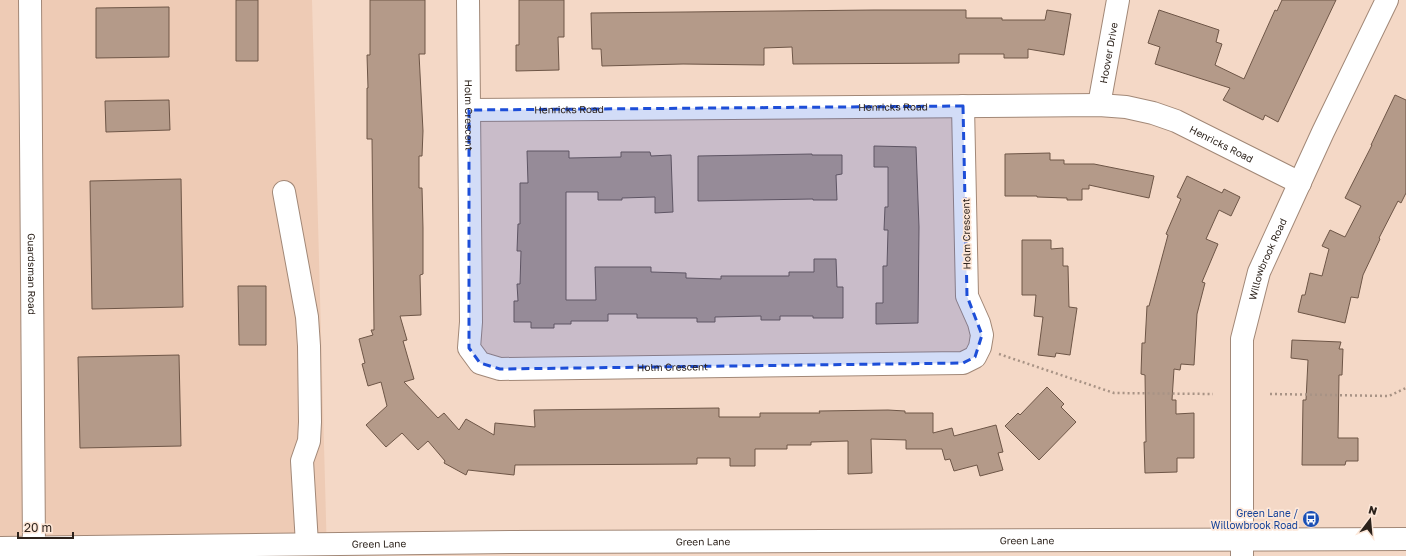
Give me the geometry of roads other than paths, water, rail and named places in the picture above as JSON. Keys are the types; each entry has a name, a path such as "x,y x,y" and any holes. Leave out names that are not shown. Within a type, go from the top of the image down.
{"street":[{"name":"Guardsman Road","path":"17,550 30,0"},
{"name":"Holm Crescent","path":"468,0 471,322 469,348 480,363 500,369 963,363 975,357 980,347 982,335 979,323 967,296 963,106"},
{"name":"Hoover Drive","path":"1099,105 1118,0"},
{"name":"Willowbrook Road","path":"1242,548 1242,339 1259,272 1300,182 1387,0"},
{"name":"Henricks Road","path":"469,110 1099,105 1126,107 1152,113 1176,121 1300,182"},
{"path":"284,192 306,317 309,346 309,441 302,461 307,544"},
{"name":"Green Lane","path":"17,550 249,551 307,544 510,549 1242,548 1406,539"}],"place":[{"name":"Green Lane / Willowbrook Road","path":"1311,519"}]}
